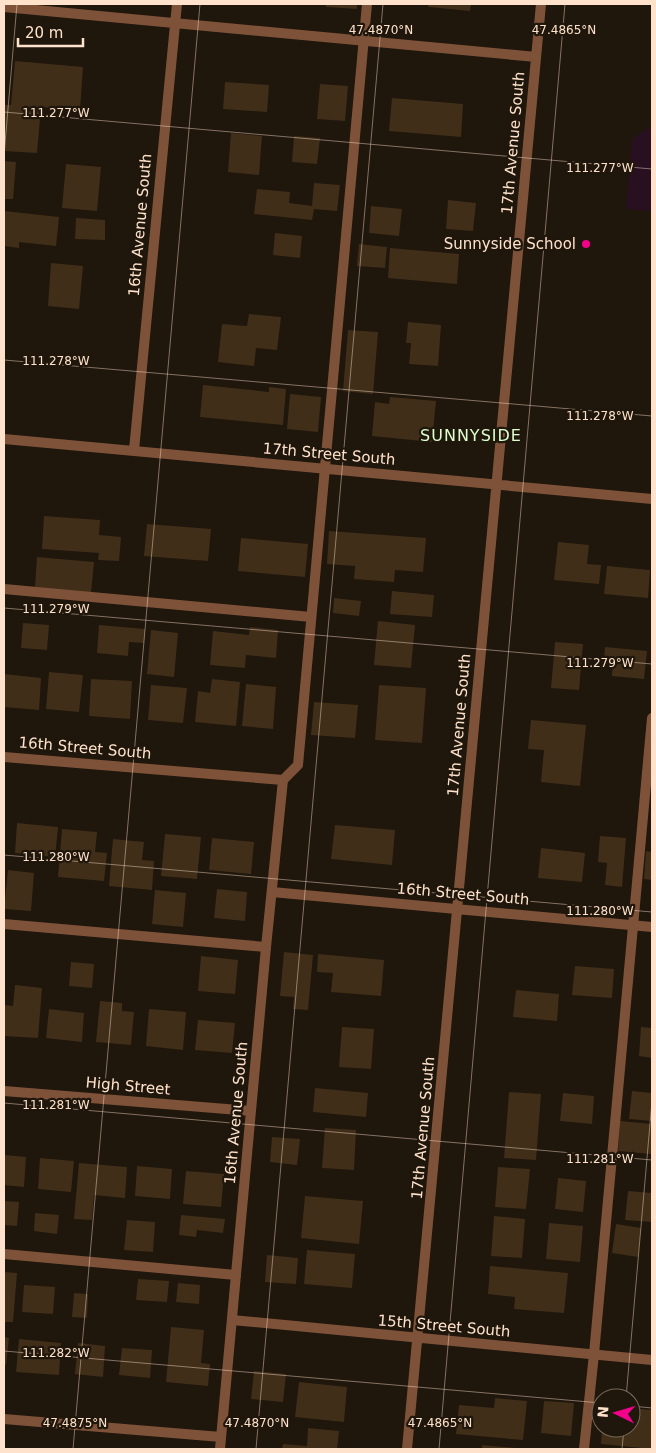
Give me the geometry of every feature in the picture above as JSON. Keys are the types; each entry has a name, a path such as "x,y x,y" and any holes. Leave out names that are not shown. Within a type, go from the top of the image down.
{"street":[{"name":"16th Avenue South","path":"134,450 176,4"},
{"path":"283,780 298,765 368,4"},
{"name":"17th Avenue South","path":"407,1449 541,4"},
{"path":"4,7 536,57"},
{"name":"17th Street South","path":"4,439 652,499"},
{"path":"4,589 311,617"},
{"path":"584,1449 652,718"},
{"name":"16th Street South","path":"4,757 283,780"},
{"name":"16th Avenue South","path":"220,1449 283,780"},
{"name":"16th Street South","path":"272,892 652,927"},
{"path":"4,924 266,947"},
{"name":"High Street","path":"4,1091 251,1111"},
{"path":"4,1254 236,1275"},
{"name":"15th Street South","path":"232,1320 652,1360"},
{"path":"4,1419 221,1437"}],"shaded area":[{"path":"652,126 652,211 626,209 632,139"}],"building":[{"path":"326,4 357,4 357,9 326,7"},
{"path":"429,4 471,4 470,11 428,7"},
{"path":"15,61 83,67 80,110 41,107 37,153 4,151 4,105 11,105"},
{"path":"225,82 269,85 267,112 223,109"},
{"path":"320,84 348,86 345,121 317,119"},
{"path":"392,98 463,104 461,137 389,131"},
{"path":"231,133 262,136 259,175 228,172"},
{"path":"294,136 320,138 317,164 292,162"},
{"path":"4,161 16,162 13,199 4,199"},
{"path":"66,164 101,167 97,211 62,208"},
{"path":"314,183 340,185 337,211 314,209 312,220 254,214 257,189 290,192 289,203 312,206"},
{"path":"448,200 476,203 473,231 446,229"},
{"path":"371,206 402,209 399,236 369,233"},
{"path":"4,211 59,217 56,246 19,242 19,248 4,246"},
{"path":"76,218 105,220 105,240 75,239"},
{"path":"275,233 302,236 300,258 273,255"},
{"path":"359,244 387,247 385,268 357,266"},
{"path":"390,248 459,254 457,284 388,278"},
{"path":"51,263 83,266 79,309 48,306"},
{"path":"249,314 281,317 277,350 256,348 254,366 218,362 222,324 247,326"},
{"path":"408,322 441,325 438,366 409,364 411,343 406,343"},
{"path":"348,330 378,332 373,394 343,391"},
{"path":"203,385 269,392 269,387 286,389 283,425 200,417"},
{"path":"290,394 321,397 318,432 287,429"},
{"path":"390,397 436,401 432,442 372,436 375,402 389,404"},
{"path":"44,516 100,520 99,535 121,537 119,561 98,560 99,553 42,549"},
{"path":"147,524 211,529 208,561 144,556"},
{"path":"329,531 426,538 423,572 395,570 394,582 354,579 355,566 327,564"},
{"path":"241,538 308,544 305,577 238,571"},
{"path":"558,542 589,545 587,564 601,565 599,584 554,580"},
{"path":"37,557 94,562 91,593 35,587"},
{"path":"607,566 650,570 648,598 604,594"},
{"path":"392,591 434,595 432,617 390,614"},
{"path":"334,598 361,601 359,616 333,613"},
{"path":"378,621 415,625 411,668 374,665"},
{"path":"23,623 49,625 47,650 21,648"},
{"path":"99,625 145,629 144,643 129,642 128,656 97,653"},
{"path":"250,627 278,630 276,658 246,655 245,668 210,665 213,631 249,635"},
{"path":"151,630 178,633 174,677 147,674"},
{"path":"555,642 583,644 579,690 551,688"},
{"path":"605,647 647,651 644,679 612,676 613,660 604,659"},
{"path":"49,672 83,675 79,712 46,709"},
{"path":"4,674 41,678 39,710 4,707"},
{"path":"91,679 132,681 130,719 89,716"},
{"path":"212,679 240,682 236,726 195,722 198,691 210,693"},
{"path":"246,684 276,687 273,729 242,726"},
{"path":"151,685 187,688 183,723 148,720"},
{"path":"379,685 426,688 422,743 375,740"},
{"path":"314,702 358,705 355,738 311,735"},
{"path":"531,720 586,725 580,786 541,782 544,750 528,749"},
{"path":"17,823 58,827 55,857 15,853"},
{"path":"335,825 395,830 392,865 331,859"},
{"path":"62,829 97,832 95,852 107,853 104,881 58,877"},
{"path":"165,834 201,837 197,879 161,876"},
{"path":"600,836 626,838 622,887 605,885 607,863 598,862"},
{"path":"212,838 254,842 251,874 209,870"},
{"path":"113,839 144,842 142,860 154,861 152,890 109,886"},
{"path":"541,848 585,853 582,882 538,878"},
{"path":"646,851 652,852 652,880 644,879"},
{"path":"8,870 34,873 31,911 4,909"},
{"path":"217,889 247,892 245,921 214,918"},
{"path":"155,890 186,893 183,927 152,924"},
{"path":"284,952 313,955 308,1010 293,1009 294,997 280,996"},
{"path":"318,954 384,960 381,996 331,992 333,973 317,972"},
{"path":"201,956 238,960 235,994 198,991"},
{"path":"71,962 94,964 92,988 69,986"},
{"path":"575,966 614,969 612,998 572,995"},
{"path":"15,985 42,988 38,1038 4,1036 4,1005 13,1006"},
{"path":"516,990 559,994 557,1021 513,1017"},
{"path":"100,1001 122,1003 122,1011 134,1012 131,1045 96,1042"},
{"path":"49,1009 84,1013 82,1042 46,1038"},
{"path":"149,1009 186,1012 183,1050 146,1046"},
{"path":"198,1020 235,1023 232,1053 195,1050"},
{"path":"342,1027 374,1029 371,1069 339,1067"},
{"path":"641,1027 652,1028 652,1058 639,1056"},
{"path":"315,1088 368,1093 366,1117 313,1112"},
{"path":"632,1091 652,1093 652,1121 629,1119"},
{"path":"509,1092 541,1094 536,1160 504,1158"},
{"path":"563,1093 594,1096 592,1124 560,1121"},
{"path":"620,1121 652,1124 651,1154 618,1151"},
{"path":"325,1128 356,1130 354,1170 322,1168"},
{"path":"272,1137 300,1139 297,1165 270,1162"},
{"path":"4,1155 26,1157 24,1187 4,1185"},
{"path":"40,1158 74,1161 71,1192 38,1189"},
{"path":"79,1163 127,1167 125,1198 94,1195 92,1220 74,1219"},
{"path":"137,1166 172,1169 170,1199 135,1196"},
{"path":"498,1167 530,1169 526,1209 495,1207"},
{"path":"186,1171 224,1174 221,1207 183,1204"},
{"path":"558,1178 586,1181 583,1212 555,1209"},
{"path":"628,1191 652,1193 652,1222 625,1220"},
{"path":"305,1196 363,1201 359,1244 301,1238"},
{"path":"5,1201 19,1202 17,1226 4,1225"},
{"path":"35,1213 59,1215 57,1234 34,1231"},
{"path":"181,1215 225,1219 223,1233 197,1230 196,1237 179,1235"},
{"path":"494,1216 525,1219 522,1258 491,1256"},
{"path":"127,1220 155,1222 153,1252 124,1250"},
{"path":"549,1223 583,1226 580,1262 546,1259"},
{"path":"616,1224 641,1228 638,1257 612,1253"},
{"path":"307,1250 355,1254 352,1288 304,1284"},
{"path":"267,1255 298,1258 296,1284 265,1282"},
{"path":"490,1266 568,1273 564,1313 514,1309 515,1297 488,1294"},
{"path":"4,1272 17,1273 13,1322 4,1322"},
{"path":"138,1279 169,1281 167,1302 136,1300"},
{"path":"178,1283 200,1285 199,1304 176,1302"},
{"path":"24,1285 55,1287 53,1314 22,1312"},
{"path":"74,1293 88,1294 87,1318 72,1317"},
{"path":"171,1327 204,1330 201,1363 210,1364 208,1386 166,1382"},
{"path":"4,1337 9,1338 6,1365 4,1364"},
{"path":"19,1339 61,1343 59,1375 16,1372"},
{"path":"78,1343 105,1346 103,1377 75,1374"},
{"path":"122,1348 152,1350 150,1378 119,1375"},
{"path":"254,1371 286,1374 283,1402 251,1399"},
{"path":"299,1382 347,1387 344,1422 295,1417"},
{"path":"495,1398 527,1401 523,1440 456,1434 459,1405 494,1408"},
{"path":"544,1401 574,1403 571,1436 541,1433"},
{"path":"641,1409 652,1410 652,1449 601,1444 601,1438 641,1438"},
{"path":"308,1428 339,1431 337,1449 282,1449 283,1444 307,1446"},
{"path":"482,1445 516,1448 516,1449 482,1449"}],"place":[{"name":"Sunnyside School","path":"586,244"}],"district":[{"name":"SUNNYSIDE","path":"471,435"}]}
